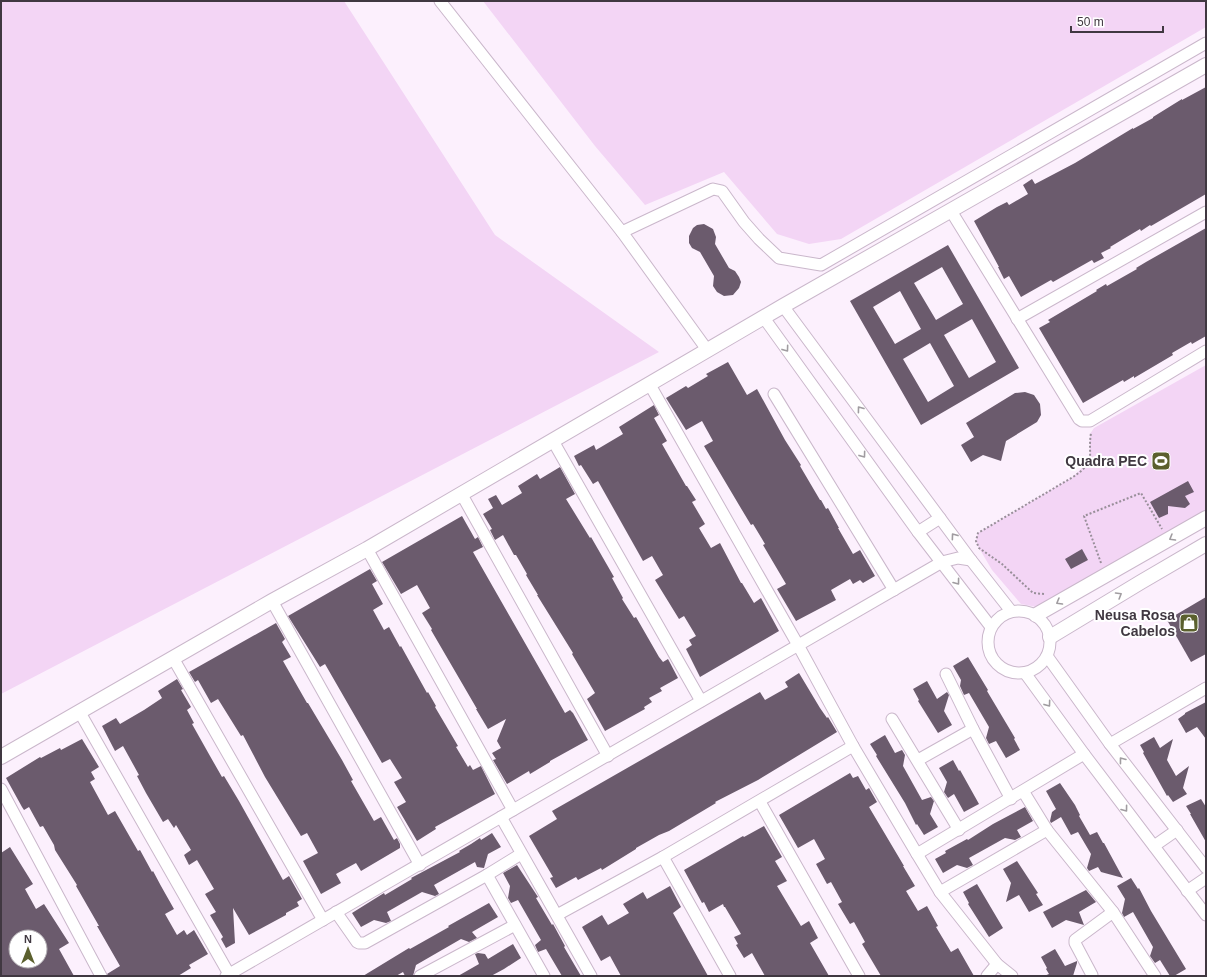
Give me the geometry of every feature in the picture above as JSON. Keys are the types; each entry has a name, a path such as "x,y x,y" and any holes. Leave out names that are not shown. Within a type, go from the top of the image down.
{"street":[{"path":"440,1 622,232 708,351"},
{"path":"622,232 714,188 722,191 759,240 779,258 821,265 1206,43"},
{"path":"1,757 272,601 462,495 783,306 1206,65"},
{"path":"951,211 1079,419 1082,421 1090,420 1206,352"},
{"path":"1017,319 1206,212"},
{"path":"783,306 971,560 1011,611"},
{"path":"764,318 918,532 991,627"},
{"path":"650,385 916,854 940,892 997,964 1012,976"},
{"path":"774,394 894,590"},
{"path":"553,441 701,702"},
{"path":"462,495 608,756"},
{"path":"918,532 940,518"},
{"path":"1036,615 1206,518"},
{"path":"1050,637 1206,544 1193,526"},
{"path":"367,549 513,810"},
{"path":"79,711 227,975 942,562 958,558 971,560"},
{"path":"272,601 420,864"},
{"path":"1011,611 1024,611 1036,615 1045,625 1050,637 1050,647 1047,656 1038,667 1025,673 1007,671 1000,667 989,653 987,644 991,627 1000,617 1011,611"},
{"path":"1047,656 1110,744 1206,868"},
{"path":"173,658 323,920"},
{"path":"1025,673 1084,754 1206,915"},
{"path":"946,674 973,729 1011,799"},
{"path":"1110,744 1206,688"},
{"path":"892,719 959,830"},
{"path":"918,760 973,729"},
{"path":"557,916 760,802 854,746"},
{"path":"916,854 959,830 1084,754"},
{"path":"1,790 101,976"},
{"path":"1023,791 1047,830 1113,912 1155,976"},
{"path":"760,802 859,976"},
{"path":"501,817 592,976"},
{"path":"940,892 1047,830"},
{"path":"1154,846 1177,830"},
{"path":"336,912 357,942 359,944 365,943 487,876 521,854"},
{"path":"663,857 730,976"},
{"path":"487,876 544,976"},
{"path":"1188,891 1206,878"},
{"path":"1092,974 1075,943 1075,940 1113,912"},
{"path":"420,976 515,925"},
{"path":"987,976 997,964"}],"path":[{"path":"1048,594 1033,593 1002,564 979,548 976,541 978,533 1084,470 1090,460 1090,434 1094,428"},
{"path":"1096,566 1102,562 1084,516 1141,493 1164,533"}],"shaded area":[{"path":"1,1 344,1 495,235 659,352 1,694"},
{"path":"483,1 1206,1 1206,27 841,239 809,244 777,234 724,172 645,205 595,146"},
{"path":"1206,365 1206,510 1037,607 1021,604 992,570 976,541 978,533 1073,477 1090,460 1090,434 1094,428"}],"building":[{"path":"1206,87 1206,194 1151,226 1150,225 1141,231 1140,229 1110,247 1111,248 1101,253 1104,258 1094,263 1092,260 1053,282 1051,280 1021,297 1009,276 1004,279 974,221 1007,202 1009,205 1028,194 1023,185 1032,179 1035,184 1075,163 1133,128 1153,118 1182,99"},
{"path":"704,224 713,229 716,237 715,244 729,268 735,271 739,277 741,282 739,288 733,295 724,296 717,292 713,286 714,276 700,252 692,248 689,243 689,236 693,228 697,225"},
{"path":"1206,228 1206,336 1192,344 1191,342 1172,353 1173,355 1134,378 1134,376 1124,382 1123,380 1083,403 1039,328 1050,322 1048,320 1097,291 1096,290 1106,284 1107,286"},
{"path":"948,245 1019,368 921,425 850,301","holes":["942,267 963,304 936,320 914,283","900,291 921,329 895,344 873,307","972,319 996,362 969,378 944,335","930,343 954,386 928,402 903,359"]},
{"path":"728,362 747,395 757,389 785,440 801,465 800,466 826,509 828,508 853,554 860,550 875,576 863,583 860,580 853,584 850,579 831,590 836,600 796,621 777,589 786,584 763,545 765,544 753,524 751,525 704,446 713,441 702,421 686,430 666,398 686,386 688,388 708,376 706,374"},
{"path":"1025,392 1034,395 1040,404 1041,415 1037,422 1006,441 1001,461 983,455 971,462 961,445 974,437 966,423 1015,393"},
{"path":"654,405 659,415 654,418 667,441 662,444 686,486 696,500 692,502 705,524 699,528 711,548 720,543 741,583 754,603 761,598 779,631 700,677 686,649 692,645 689,640 696,636 684,616 679,619 655,580 663,575 652,556 643,561 598,481 593,484 581,465 579,466 574,456 594,445 596,450 623,434 619,427"},
{"path":"560,467 575,494 566,499 590,538 591,537 614,577 612,578 623,598 622,599 634,618 636,617 659,657 663,662 668,659 678,678 660,688 662,691 649,698 652,702 644,707 645,709 605,731 587,699 595,693 572,654 573,653 537,595 516,555 514,555 503,535 495,540 490,530 492,529 483,514 493,508 488,499 496,495 502,505 522,493 518,486 537,474 540,479"},
{"path":"1188,481 1194,492 1185,496 1190,504 1185,508 1168,506 1168,514 1159,518 1150,502"},
{"path":"462,516 475,539 478,537 483,547 473,552 565,713 570,710 573,713 588,740 530,774 529,771 507,784 493,760 496,759 492,753 501,748 497,741 506,719 488,729 422,613 430,608 417,585 401,594 382,562"},
{"path":"1082,549 1088,560 1071,569 1065,559"},
{"path":"370,569 377,581 372,584 383,604 373,610 384,630 389,627 400,647 401,646 427,693 428,692 436,706 435,707 458,746 456,747 468,767 470,765 473,770 481,766 495,794 435,827 436,829 417,841 397,807 406,802 394,782 402,778 390,759 382,763 325,664 320,667 288,616"},
{"path":"1206,597 1206,654 1191,662 1167,620"},
{"path":"276,623 285,639 282,642 291,657 283,661 342,760 353,780 351,781 374,821 381,817 394,840 397,838 400,844 400,848 361,871 356,863 336,874 341,883 321,894 303,861 318,853 307,833 301,836 265,777 243,735 241,736 218,699 211,703 198,680 195,682 189,672"},
{"path":"968,657 1015,738 1014,739 1020,750 1006,758 996,741 989,744 986,738 989,727 969,693 964,695 960,686 961,680 953,666"},
{"path":"799,673 820,708 827,718 828,717 837,732 758,780 715,802 716,803 669,831 636,848 602,870 601,868 578,880 576,877 556,888 550,878 553,877 529,836 557,819 552,811 760,692 765,700 788,687 785,682"},
{"path":"177,679 183,689 181,690 191,707 187,710 194,723 192,724 210,756 222,777 224,776 239,801 283,880 289,876 302,899 297,902 299,906 286,913 286,915 249,935 233,908 235,943 226,948 221,939 223,937 210,915 216,912 205,894 214,889 197,860 189,865 184,855 191,850 176,825 174,828 168,819 163,822 137,776 139,775 123,746 115,751 102,726 116,718 120,724 144,710 162,698 158,691"},
{"path":"927,681 937,699 947,692 949,695 944,711 952,725 938,733 918,701 919,700 913,689"},
{"path":"1206,702 1206,739 1197,727 1186,733 1178,719 1185,713"},
{"path":"885,735 895,753 902,750 905,755 903,766 922,800 931,797 934,801 930,814 938,827 924,835 917,824 916,825 905,803 870,744"},
{"path":"1154,737 1160,748 1173,739 1167,760 1176,776 1189,766 1183,788 1187,794 1173,802 1168,795 1167,796 1140,745"},
{"path":"82,739 99,767 91,772 95,779 90,782 108,815 115,811 138,851 140,850 152,872 153,871 174,909 165,914 177,935 184,930 187,935 194,930 208,954 189,965 191,968 178,976 108,976 107,974 120,966 97,926 99,926 76,886 77,885 55,850 54,845 43,826 40,827 29,807 24,810 6,778 40,757 41,758 60,748 61,750"},
{"path":"953,760 979,804 964,812 954,794 948,798 944,792 947,782 939,768"},
{"path":"850,773 853,778 858,776 866,790 869,788 877,802 869,807 915,886 906,891 918,911 927,906 938,926 936,927 951,952 958,948 974,976 881,976 862,944 865,942 854,922 850,924 838,904 842,902 831,882 827,884 816,864 825,859 814,839 798,848 779,815"},
{"path":"1060,783 1075,805 1080,815 1079,816 1090,835 1097,832 1123,878 1101,872 1098,867 1089,871 1087,868 1091,854 1078,832 1071,835 1061,817 1051,823 1052,812 1056,809 1046,791"},
{"path":"1201,799 1206,807 1206,842 1186,806"},
{"path":"1025,807 1033,821 1017,830 1021,837 1015,840 1005,838 969,858 973,865 967,868 957,865 943,873 935,859 946,853 945,851 967,839 968,840 993,824"},
{"path":"764,826 782,857 775,861 787,881 777,886 801,926 809,921 818,938 810,943 829,976 765,976 752,953 744,958 736,945 738,944 734,937 741,934 723,904 709,912 704,902 702,903 684,870 743,836 744,837"},
{"path":"492,833 501,847 488,854 484,868 477,867 475,862 434,885 439,894 435,896 422,892 387,912 391,921 386,923 374,920 361,927 352,913 384,893 385,895 412,879 411,878 460,852 459,851 480,838 481,840"},
{"path":"10,847 33,884 25,889 36,909 44,904 69,943 59,949 74,976 1,976 1,853"},
{"path":"1017,861 1038,893 1036,894 1043,905 1029,912 1019,895 1006,902 1011,883 1003,869"},
{"path":"517,865 538,897 536,898 552,925 553,924 565,946 564,947 581,976 562,976 546,949 538,952 535,945 541,940 518,900 511,903 508,898 510,886 503,873"},
{"path":"1131,878 1138,889 1139,888 1186,969 1174,976 1170,976 1160,960 1155,963 1150,956 1153,947 1133,912 1124,917 1122,913 1125,899 1117,886"},
{"path":"977,884 1003,928 989,937 968,904 969,903 963,892"},
{"path":"670,886 681,907 673,913 708,976 621,976 610,956 601,961 582,927 602,915 608,925 629,913 623,904 643,892 647,899"},
{"path":"1086,890 1096,902 1079,912 1084,925 1066,920 1052,928 1043,912"},
{"path":"489,903 498,917 472,932 477,938 469,942 461,939 416,965 413,976 405,976 403,972 396,976 363,976 409,948 410,949"},
{"path":"513,944 521,958 504,969 491,976 458,976 479,964 475,954 485,954 488,959"},
{"path":"1055,949 1065,966 1077,961 1073,976 1044,976 1049,974 1041,957"}],"place":[{"name":"Quadra PEC","path":"1161,461"},
{"name":"Neusa Rosa Cabelos","path":"1189,623"}]}
